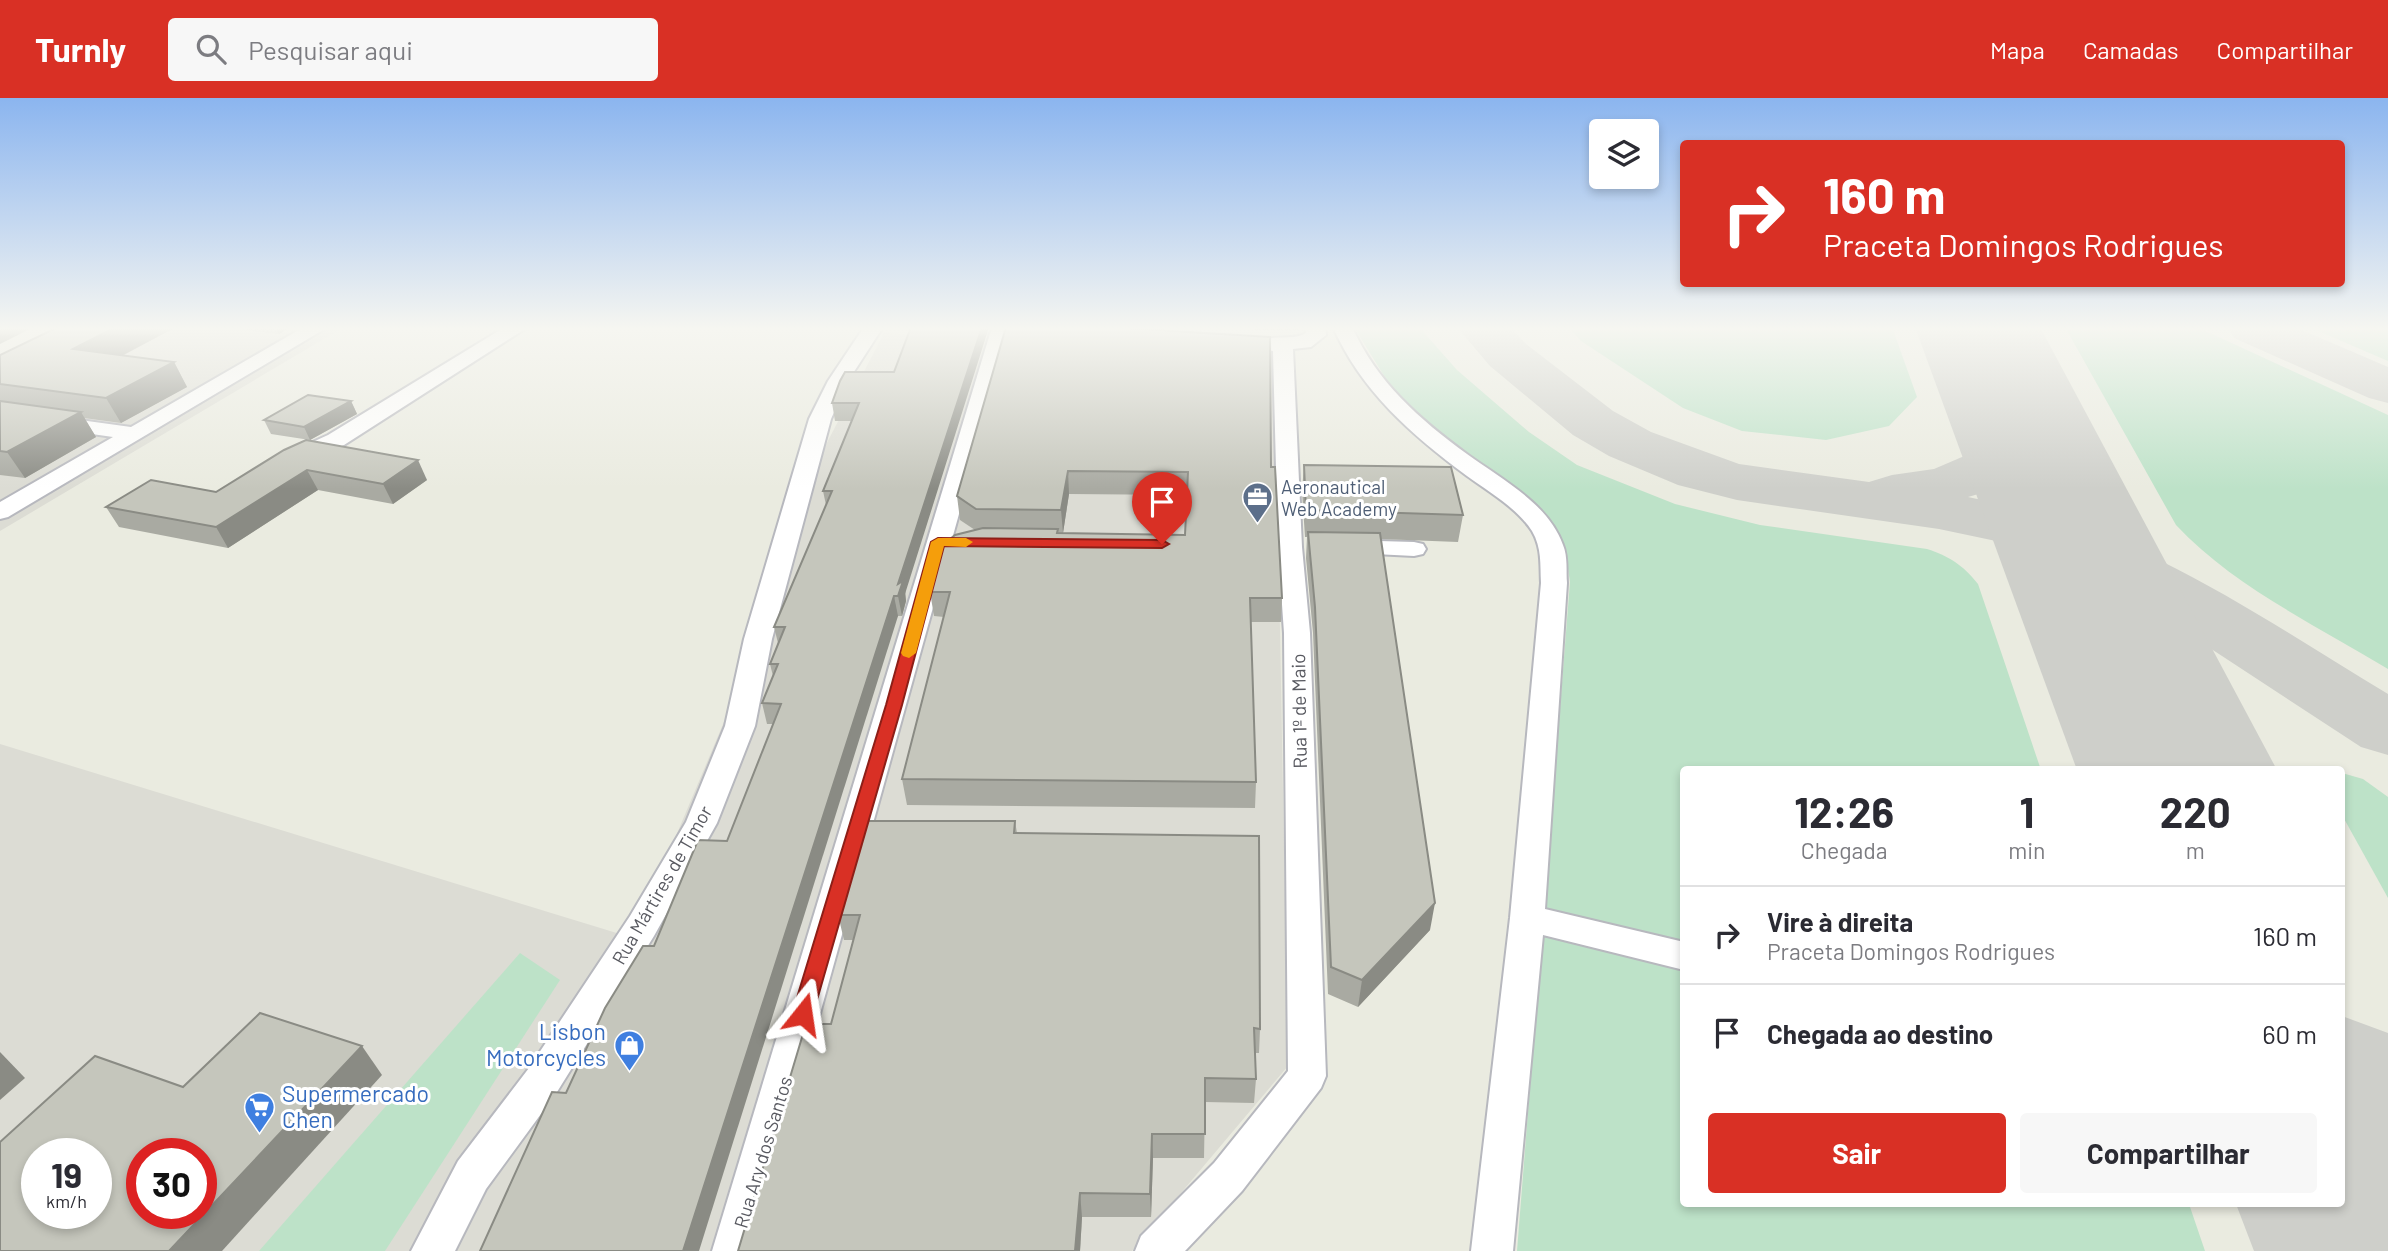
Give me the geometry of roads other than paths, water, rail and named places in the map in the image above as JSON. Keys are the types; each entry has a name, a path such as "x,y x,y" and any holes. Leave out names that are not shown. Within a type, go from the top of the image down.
{"street":[{"path":"0,512 226,381"},
{"path":"274,468 337,440 432,381"},
{"name":"Rua Mártires de Timor","path":"432,1251 472,1175 543,1080 642,926 701,822 740,726 758,639 820,419 839,381"},
{"name":"Rua Ary dos Santos","path":"733,1251 894,705 952,542 991,381"},
{"name":"Rua 1º de Maio","path":"1156,1251 1228,1177 1307,1076 1297,633 1290,547 1284,381"},
{"path":"1375,381 1396,407 1438,443 1523,506 1538,523 1552,547 1554,583 1527,918 1492,1251"},
{"path":"0,415 135,434"},
{"path":"1290,547 1414,549"},
{"path":"1527,918 1680,955"}],"place":[{"name":"Aeronautical Web Academy","path":"1258,525"},
{"name":"Lisbon Motorcycles","path":"629,1072"},
{"name":"Supermercado Chen","path":"259,1134"}]}
